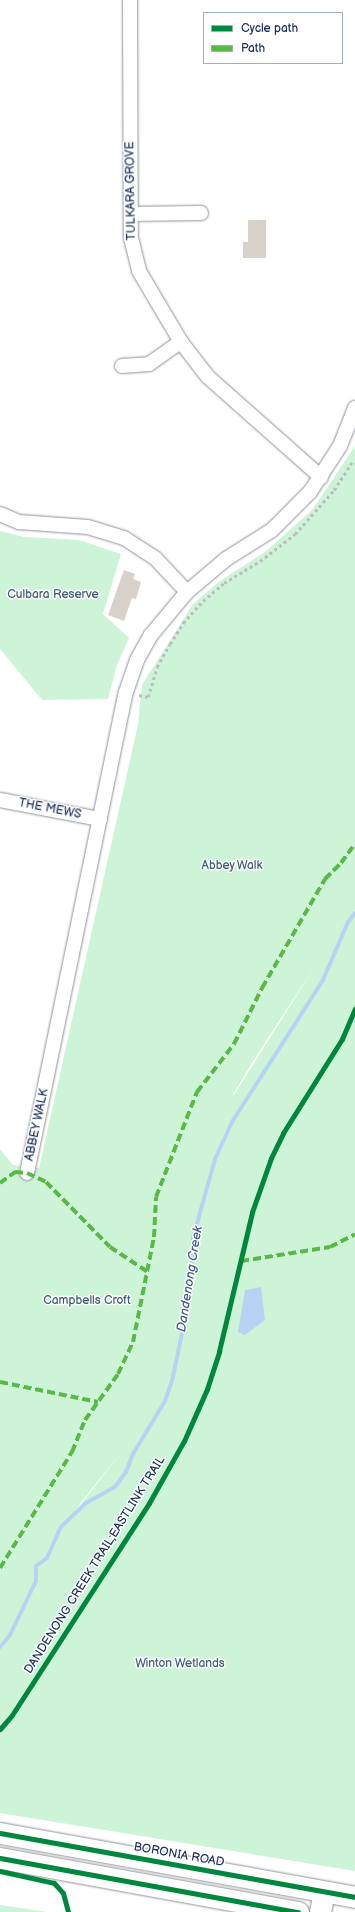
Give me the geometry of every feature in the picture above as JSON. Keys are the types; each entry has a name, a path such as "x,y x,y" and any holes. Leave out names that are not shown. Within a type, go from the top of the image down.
{"main road":[{"name":"BORONIA ROAD","path":"0,1833 355,1897"},
{"path":"0,1858 298,1912"},
{"path":"320,1912 324,1892"}],"street":[{"name":"TULKARA GROVE","path":"130,0 131,238 139,270 181,342 208,377 321,477"},
{"path":"131,214 201,213"},
{"path":"122,366 149,364 181,342"},
{"name":"ABBEY WALK","path":"27,1173 126,692 137,660 150,635 187,592 226,560 272,530 298,506 321,477 340,446 355,408"},
{"path":"0,514 19,522 88,527 124,538 156,559 187,592"},
{"name":"THE MEWS","path":"0,800 100,819"}],"path":[{"path":"126,692 148,697 157,667 183,623 224,583 260,561 295,534 334,490 352,462"},
{"path":"321,477 340,494"}],"green space":[{"path":"355,446 355,1871 0,1813 0,1149 13,1165 39,1168 138,724 142,685 193,604 220,581 265,552 312,510","holes":["317,963 234,1095 233,1095 253,1061","120,1454 55,1538 86,1496"]},
{"name":"Culbara Reserve","path":"0,531 24,537 79,540 121,554 103,614 129,638 117,665 108,699 42,700 0,649"},
{"path":"0,1905 48,1912 0,1912"}],"water":[{"path":"261,1287 265,1320 245,1335 238,1332 245,1290"}],"building":[{"path":"248,220 266,220 266,258 243,258 243,242 248,242"},
{"path":"124,570 135,574 133,579 141,582 136,599 132,598 124,621 108,615"}],"waterway":[{"name":"Dandenong Creek","path":"0,1647 10,1635 36,1581 36,1566 47,1558 61,1527 86,1503 115,1487 126,1472 133,1454 165,1401 172,1381 191,1290 193,1238 215,1159 232,1122 323,980 348,922 355,913"}],"marked path":[{"path":"0,1568 72,1452 85,1420 118,1374 133,1342 154,1237 156,1197 197,1092 234,1044 262,988 325,879 341,863 355,844"},
{"path":"0,1183 15,1172 27,1173 46,1182 110,1247 148,1272"},
{"path":"241,1261 330,1247 355,1234"},
{"path":"0,1382 98,1402"}],"cycle path":[{"name":"DANDENONG CREEK TRAIL;EASTLINK TRAIL","path":"0,1729 12,1715 149,1503 184,1441 207,1389 219,1351 252,1212 271,1158 283,1133 342,1039 355,1009"},
{"path":"0,1833 355,1897"},
{"path":"0,1858 298,1912"},
{"path":"0,1871 54,1883 63,1893 68,1912"}],"park label":[{"name":"Abbey Walk","path":"232,866"},
{"name":"Campbells Croft","path":"87,1301"},
{"name":"Winton Wetlands","path":"180,1664"}]}
